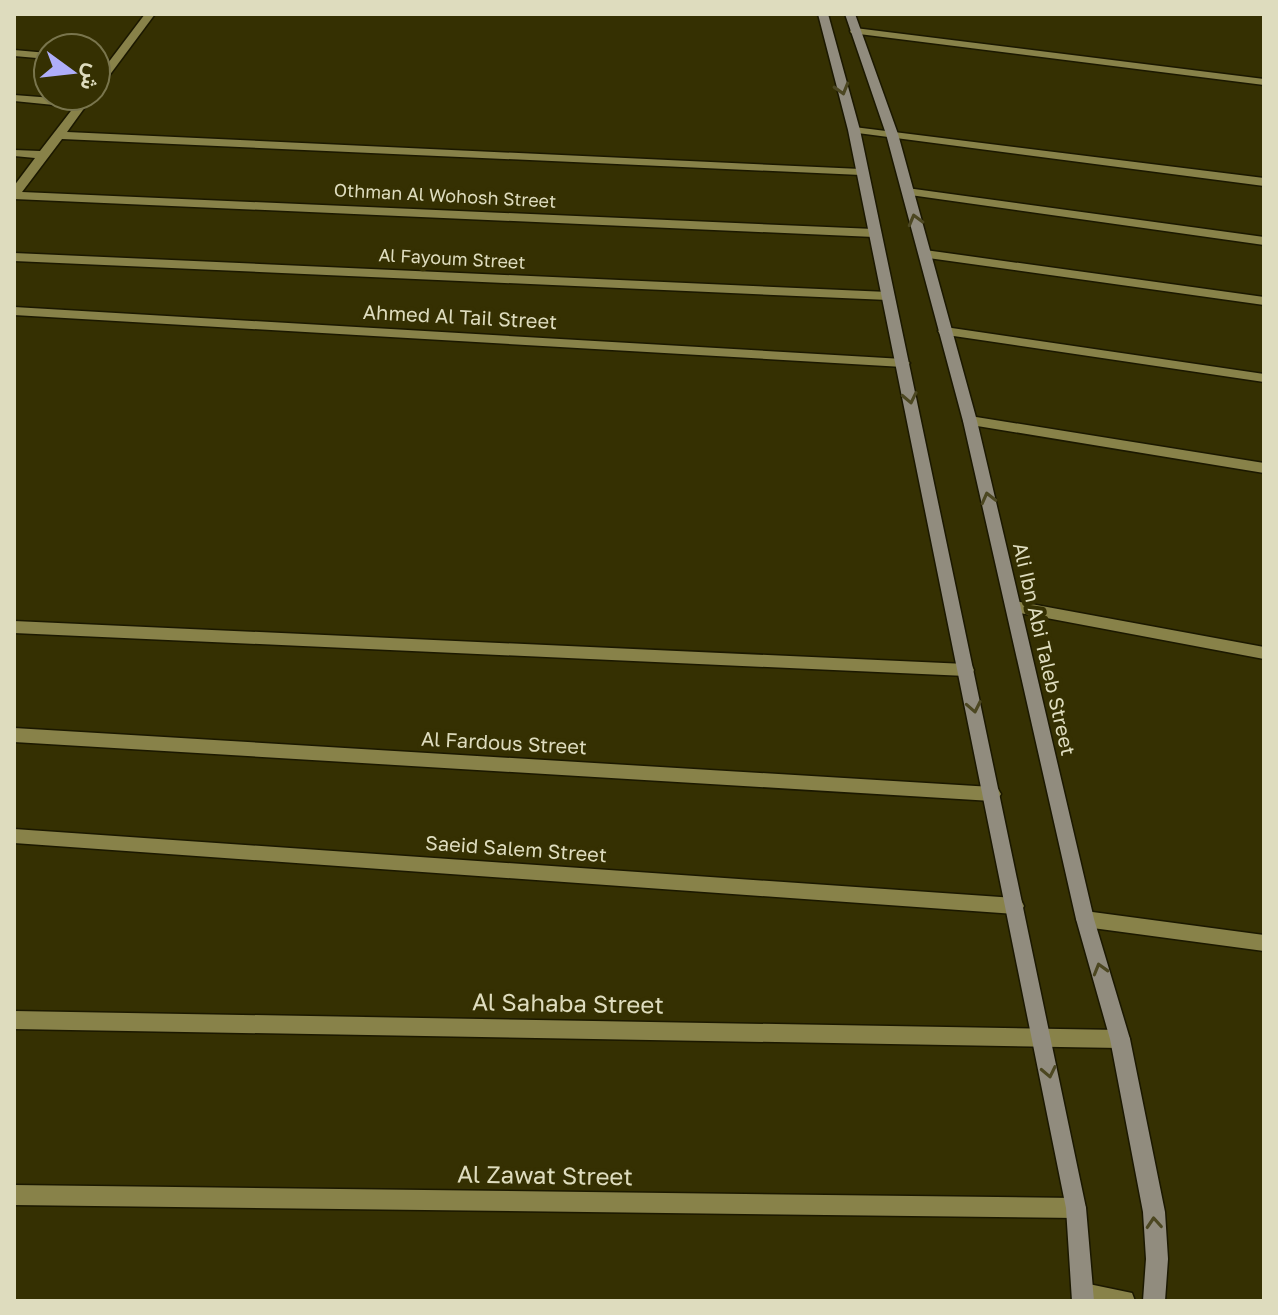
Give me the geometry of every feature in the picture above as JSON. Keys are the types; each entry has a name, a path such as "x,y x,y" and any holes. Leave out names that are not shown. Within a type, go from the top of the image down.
{"street":[{"path":"112,65 150,14"},
{"path":"823,14 854,130 1042,1038 1076,1208 1083,1298 1124,1301"},
{"name":"Ali Ibn Abi Taleb Street","path":"850,14 892,134 970,421 1085,919 1120,1039 1154,1212 1157,1259 1154,1301"},
{"path":"855,31 1264,82"},
{"path":"14,194 76,112"},
{"path":"854,130 1264,182"},
{"path":"59,135 861,172"},
{"path":"14,153 43,155"},
{"path":"907,192 1264,241"},
{"name":"Othman Al Wohosh Street","path":"14,194 874,233"},
{"path":"925,254 1264,301"},
{"name":"Al Fayoum Street","path":"14,257 888,296"},
{"name":"Ahmed Al Tail Street","path":"14,311 903,363"},
{"path":"945,331 1264,378"},
{"path":"970,421 1264,468"},
{"path":"1015,607 1264,653"},
{"path":"14,627 966,670"},
{"name":"Al Fardous Street","path":"14,735 992,794"},
{"name":"Saeid Salem Street","path":"14,836 1015,906"},
{"path":"1085,919 1264,943"},
{"name":"Al Sahaba Street","path":"14,1020 1120,1039"},
{"name":"Al Zawat Street","path":"14,1195 1076,1208"}]}
